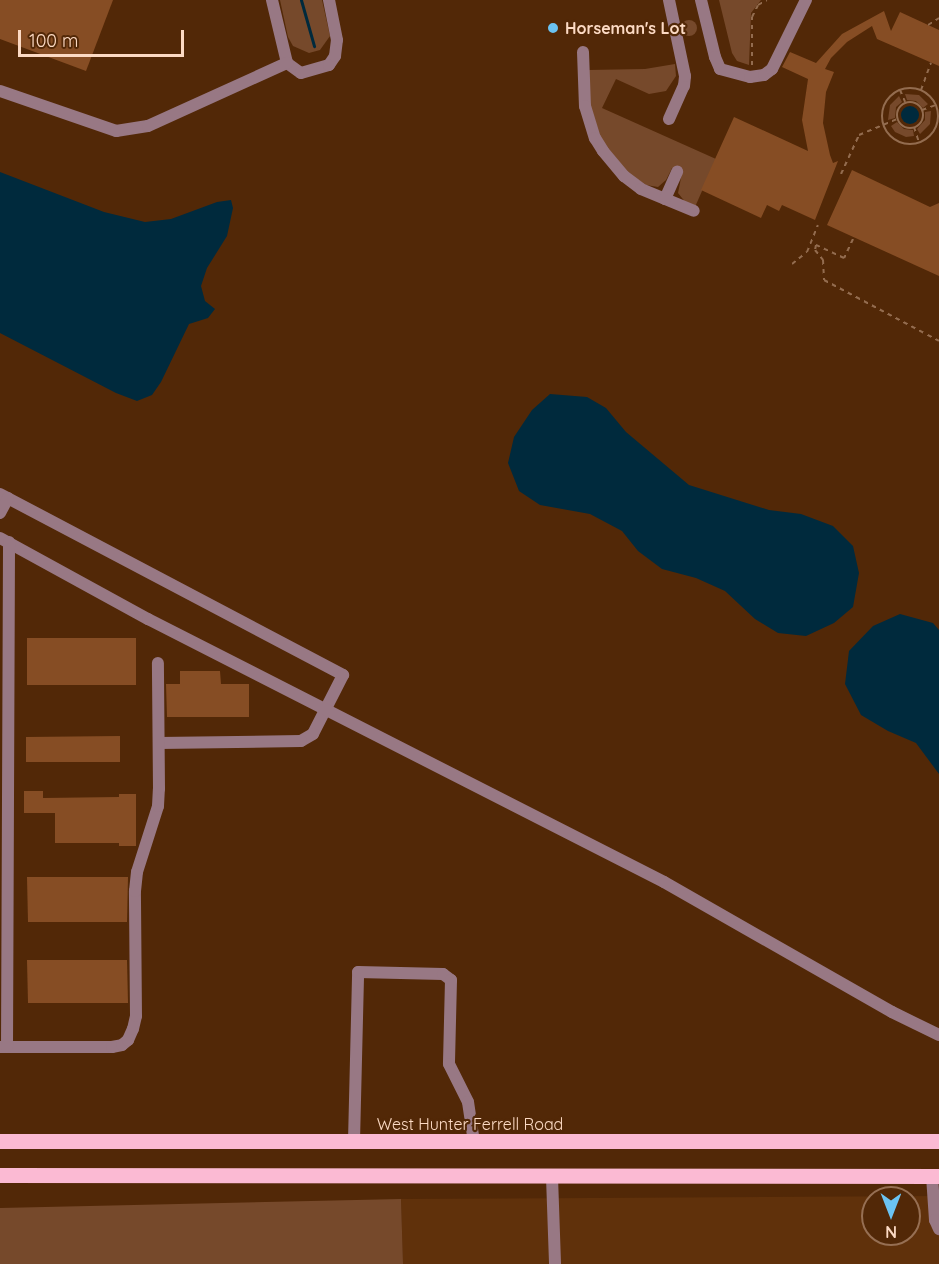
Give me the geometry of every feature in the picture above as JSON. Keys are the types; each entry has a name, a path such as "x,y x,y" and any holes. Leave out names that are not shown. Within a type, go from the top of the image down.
{"main road":[{"name":"West Hunter Ferrell Road","path":"0,1141 939,1141"},
{"path":"0,1175 936,1176"}],"street":[{"path":"272,0 287,63 301,73 329,65 335,56 337,40 329,0"},
{"path":"669,0 685,76 684,86 669,119"},
{"path":"701,0 720,69 750,77 764,75 774,67 806,0"},
{"path":"584,52 585,106 595,138 624,176 641,189 694,212"},
{"path":"0,91 116,131 148,126 287,63"},
{"path":"665,199 677,172"},
{"path":"0,513 4,496 343,675 313,734 301,741 159,743"},
{"path":"158,663 158,806 136,881 136,1016 128,1040 122,1045 112,1047 3,1047 4,540 148,619 664,882 892,1012 939,1035"},
{"path":"354,1141 358,972 443,974 451,980 450,1064 468,1102 474,1142"},
{"path":"936,1176 935,1220 939,1229"},
{"path":"552,1177 555,1264"}],"path":[{"path":"752,68 752,17 758,5 767,0"},
{"path":"928,25 939,18"},
{"path":"921,90 931,63"},
{"path":"911,87 921,90 936,105 938,119 934,131 919,143 900,143 888,135 883,125 882,107 891,95 900,90 911,87"},
{"path":"900,90 905,102"},
{"path":"905,102 914,102 922,111 921,122 914,127 902,126 897,120 897,111 905,102"},
{"path":"922,111 936,105"},
{"path":"841,174 859,135 897,120"},
{"path":"914,127 919,143"},
{"path":"792,264 807,252 818,225"},
{"path":"853,239 844,258 816,245 815,250 823,260 824,280 939,341"}],"shaded area":[{"path":"280,0 322,0 330,36 320,50 309,53 293,46 288,37"},
{"path":"719,0 761,0 751,13 749,65 737,61 732,53"},
{"path":"686,20 692,20 697,28 695,34 686,36 681,31 681,25"},
{"path":"675,64 676,76 666,91 649,94 616,79 602,108 716,159 695,207 686,203 678,193 682,173 672,168 666,180 658,187 646,185 628,173 599,138 589,106 588,70 645,69"},
{"path":"905,94 919,95 928,104 923,108 916,101 907,100"},
{"path":"899,96 902,102 896,107 895,118 888,120 890,105"},
{"path":"931,111 930,124 920,134 917,129 925,120 925,112"},
{"path":"897,122 904,129 913,130 914,136 906,137 895,132 891,126"},
{"path":"861,1196 861,1246 921,1246 921,1196 939,1196 939,1264 403,1264 401,1199"},
{"path":"401,1199 403,1264 0,1264 0,1208"}],"water":[{"path":"906,106 914,106 919,111 917,122 906,124 901,119 901,111"},
{"path":"0,172 104,212 145,222 171,219 217,202 231,200 233,208 227,236 207,268 201,286 205,301 215,309 208,318 189,324 161,382 152,395 137,401 116,393 0,333"},
{"path":"550,394 587,397 606,408 626,432 689,485 769,510 801,514 833,526 853,546 859,573 853,607 834,623 806,636 778,633 755,619 725,591 696,578 662,569 638,551 622,531 590,514 540,505 519,491 508,463 514,437 532,410"},
{"path":"900,614 933,623 939,630 939,774 916,743 888,731 861,715 845,684 849,651 873,626"}],"building":[{"path":"0,0 113,0 86,71 0,39"},
{"path":"884,11 891,31 900,12 939,30 939,66 877,39 872,26 847,42 831,58 825,69 834,72 826,92 823,123 833,163 838,161 815,220 782,205 779,211 767,205 761,218 701,190 734,117 808,151 802,120 808,79 782,67 790,52 816,63 842,34"},
{"path":"852,170 930,207 939,203 939,276 827,225"},
{"path":"27,638 136,638 136,685 27,685"},
{"path":"180,671 220,671 221,684 249,684 249,717 167,717 166,684 180,684"},
{"path":"120,736 120,762 26,762 26,737"},
{"path":"24,791 43,791 43,798 119,797 119,794 136,794 136,846 119,846 119,843 55,843 55,813 24,813"},
{"path":"27,877 128,877 127,922 28,922"},
{"path":"27,960 127,960 128,1003 28,1003"}],"waterway":[{"path":"301,0 314,46"}],"place":[{"name":"Horseman's Lot","path":"553,28"}]}
